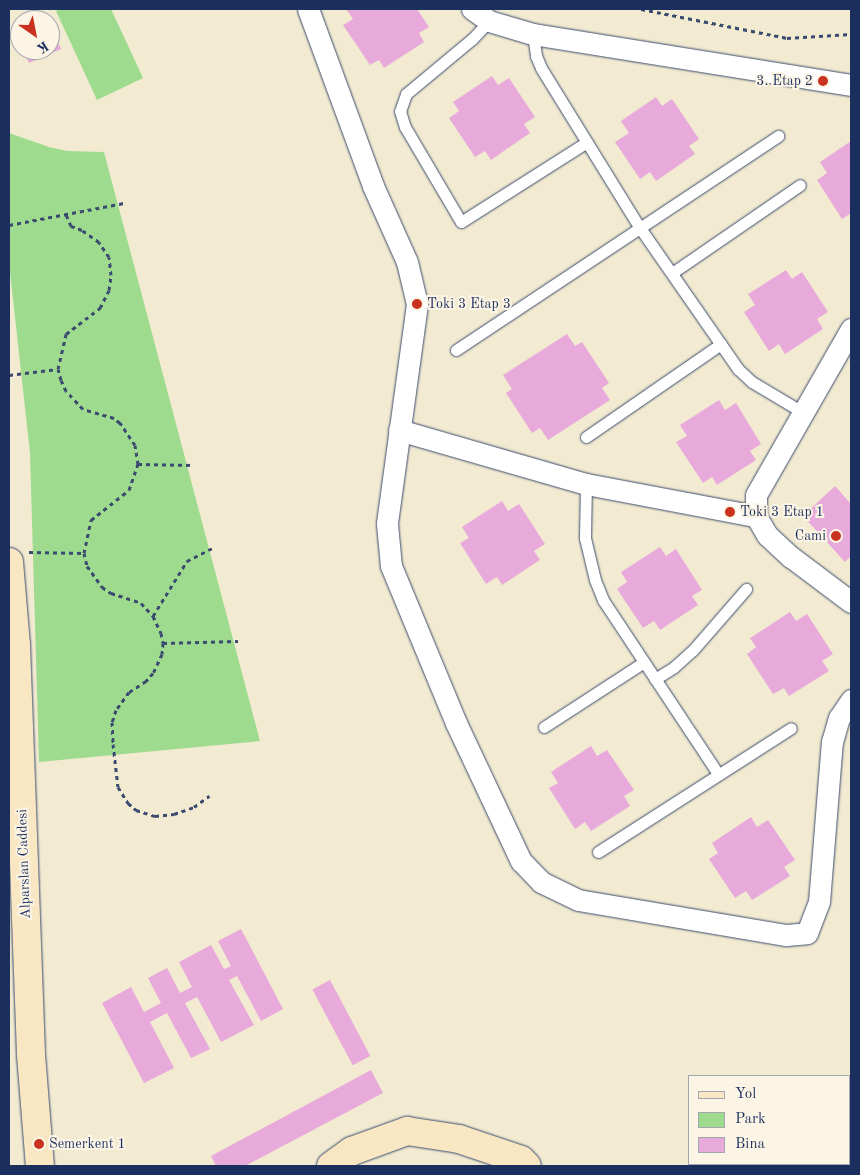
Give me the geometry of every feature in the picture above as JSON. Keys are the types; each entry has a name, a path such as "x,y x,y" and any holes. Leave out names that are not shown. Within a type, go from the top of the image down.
{"main road":[{"name":"Alparslan Caddesi","path":"18,557 14,748 31,1055 40,1166"},
{"path":"331,1166 352,1152 407,1131 458,1139 522,1160 527,1166"}],"street":[{"path":"308,9 374,186 407,262 417,304 387,524 391,566 456,723 521,860 541,882 578,900 786,935 807,933 819,902 832,742 839,718 851,700"},
{"path":"480,15 533,34 851,85"},
{"path":"851,329 756,495 756,516 767,535 791,557 851,602"},
{"path":"399,430 586,484 756,516"}],"lane":[{"path":"480,15 463,47 406,94 400,111 405,127 460,222 587,142"},
{"path":"533,34 536,56 541,68 640,228 738,369 752,382 804,413"},
{"path":"456,350 778,136"},
{"path":"672,273 800,186"},
{"path":"586,437 721,344"},
{"path":"586,484 584,502 585,538 595,580 603,600 718,774"},
{"path":"655,679 693,650 746,589"},
{"path":"544,727 644,662"},
{"path":"598,852 791,728"}],"path":[{"path":"641,9 787,38 851,34"},
{"path":"9,225 124,203"},
{"path":"66,214 71,226 82,230 99,242 108,257 111,275 109,290 100,308 66,334 58,369 66,391 74,401 83,409 114,418 126,430 135,445 138,464 129,490 91,520 84,553 87,566 102,586 111,593 141,603 153,616 161,633 162,643 162,654 153,673 146,682 129,692 116,710 112,722 118,788 128,803 145,814 155,816 174,814 194,807 209,796"},
{"path":"9,375 58,369"},
{"path":"138,464 193,465"},
{"path":"153,616 187,561 212,548"},
{"path":"18,557 84,553"},
{"path":"162,643 238,641"}],"green space":[{"path":"111,9 143,78 97,100 60,20 60,10 58,10"},
{"path":"9,133 49,147 67,151 104,152 260,741 39,762 30,453 9,263"}],"building":[{"path":"346,9 417,9 429,27 419,33 424,42 384,68 379,60 370,65 343,25 353,19"},
{"path":"492,76 498,85 509,78 535,117 524,124 530,133 491,160 485,151 475,157 449,118 459,111 453,102"},
{"path":"656,97 662,106 672,99 699,139 689,146 695,154 656,181 650,172 640,179 615,142 629,133 621,121"},
{"path":"851,141 851,213 842,219 817,180 827,173 820,162"},
{"path":"786,270 792,279 802,272 828,312 817,319 823,329 785,354 779,344 769,351 744,312 755,305 748,294"},
{"path":"567,334 575,346 582,342 609,383 602,388 610,400 548,440 540,428 532,433 506,393 512,389 503,375"},
{"path":"719,400 725,410 736,403 761,444 750,451 756,460 717,485 712,477 703,483 676,442 687,436 680,425"},
{"name":"Cami","path":"835,486 851,504 851,556 845,562 803,516"},
{"path":"502,501 508,511 519,504 545,544 534,551 540,560 502,585 497,577 486,584 460,543 469,538 462,527"},
{"path":"660,547 666,556 676,549 702,590 692,596 698,605 660,630 654,621 643,628 617,589 627,582 621,572"},
{"path":"790,612 796,621 807,614 833,654 822,661 829,671 789,696 784,688 773,694 747,654 756,647 750,638"},
{"path":"591,746 597,756 607,750 634,790 624,796 630,806 591,831 585,822 575,829 549,788 558,783 551,772"},
{"path":"751,817 757,827 768,820 795,860 784,867 790,876 752,900 746,891 735,898 709,859 718,853 712,843"},
{"path":"241,929 283,1009 261,1021 237,976 229,980 254,1025 221,1042 197,997 185,1003 210,1049 191,1058 167,1013 150,1022 174,1068 144,1083 102,1003 131,987 144,1012 161,1003 148,978 167,968 180,993 192,987 179,962 211,945 224,969 231,966 218,941"},
{"path":"330,980 370,1056 353,1065 312,989"},
{"path":"371,1070 383,1093 245,1166 216,1166 211,1156"}],"place":[{"name":"3. Etap 2","path":"823,81"},
{"name":"Toki 3 Etap 3","path":"417,304"},
{"name":"Toki 3 Etap 1","path":"730,512"},
{"name":"Cami","path":"836,536"},
{"name":"Semerkent 1","path":"39,1144"}]}
